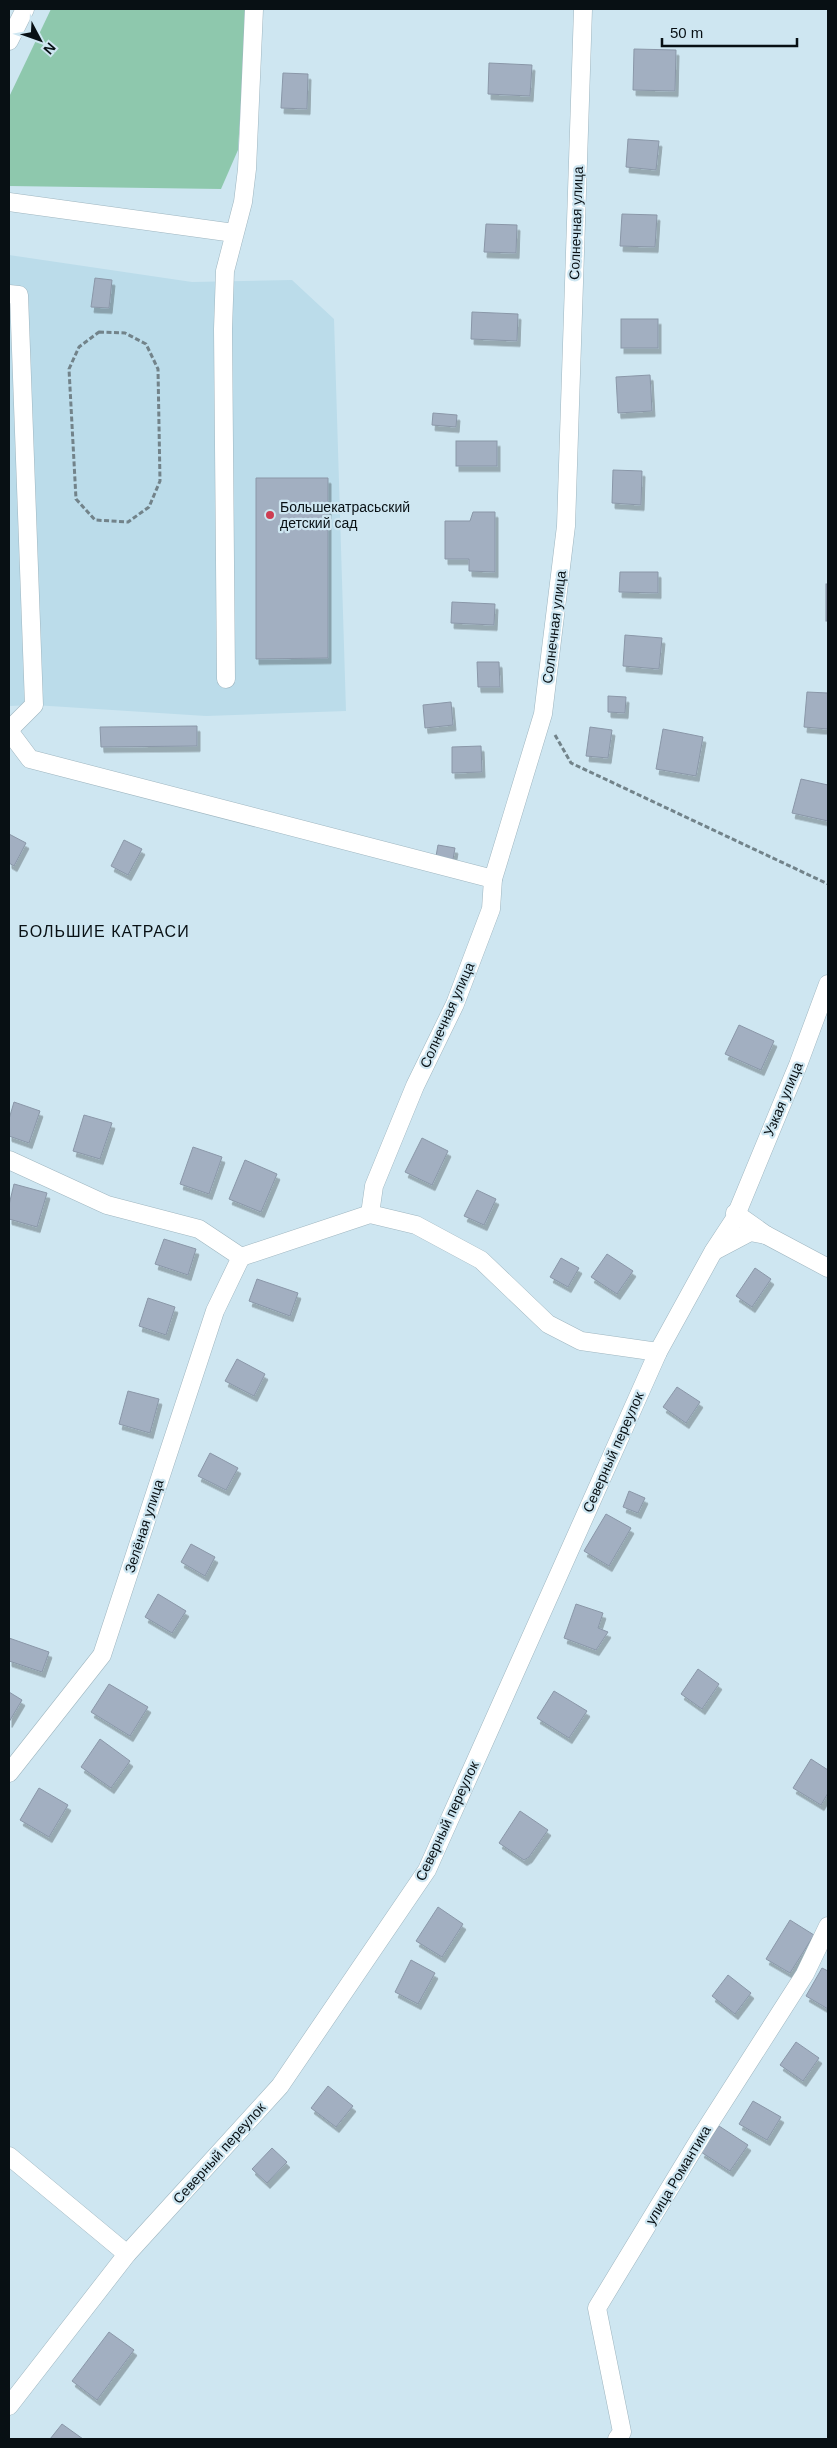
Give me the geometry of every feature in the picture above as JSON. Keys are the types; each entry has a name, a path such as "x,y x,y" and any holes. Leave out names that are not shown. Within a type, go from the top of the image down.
{"street":[{"path":"9,41 26,9"},
{"path":"226,680 223,329 225,270 243,202 247,170 254,9"},
{"name":"Солнечная улица","path":"370,1214 374,1186 414,1086 455,1004 491,910 493,879 543,714 566,526 582,9"},
{"path":"9,202 234,233"},
{"path":"9,294 19,295 34,705 9,731 30,759 493,879"},
{"name":"Узкая улица","path":"735,1213 798,1065 828,984"},
{"path":"9,1160 107,1205 198,1229 241,1257 370,1214 416,1225 481,1260 548,1324 581,1341 658,1352"},
{"path":"735,1213 766,1235 828,1268"},
{"name":"Северный переулок","path":"9,2406 127,2254 280,2086 427,1870 658,1352 713,1252 734,1220 735,1213"},
{"path":"713,1252 750,1232 766,1235"},
{"name":"Зелёная улица","path":"9,1773 102,1655 216,1311 241,1257"},
{"name":"улица Романтика","path":"617,2439 622,2432 597,2308 702,2135 805,1974 828,1926"},
{"path":"9,2156 127,2254"}],"path":[{"path":"99,332 125,333 146,344 158,369 160,481 149,507 128,522 95,520 76,500 69,369 79,348 99,332"},
{"path":"543,714 571,763 828,884"}],"shaded area":[{"path":"9,255 192,282 292,280 334,319 346,711 206,716 34,705 9,706"}],"green space":[{"path":"51,9 247,9 238,150 221,189 9,186 9,97"}],"building":[{"path":"634,49 676,50 675,91 633,90"},
{"path":"489,63 532,65 530,96 488,94"},
{"path":"283,73 308,74 307,109 281,108"},
{"path":"628,139 659,141 656,170 626,167"},
{"path":"622,214 657,215 655,247 620,246"},
{"path":"486,224 517,225 516,253 484,252"},
{"path":"95,278 112,280 109,308 91,307"},
{"path":"472,312 518,314 517,341 471,339"},
{"path":"621,319 658,319 658,348 621,348"},
{"path":"650,375 652,411 618,413 616,377"},
{"path":"433,413 457,415 456,427 432,425"},
{"path":"456,441 497,441 497,466 456,466"},
{"path":"613,470 642,471 641,505 612,503"},
{"path":"256,478 328,478 328,658 256,659"},
{"path":"473,512 495,512 495,572 469,571 469,559 445,559 445,521 470,521"},
{"path":"620,572 658,572 658,593 619,592"},
{"path":"826,584 828,584 828,621 826,621"},
{"path":"452,602 495,604 494,625 451,623"},
{"path":"625,635 662,638 659,669 623,666"},
{"path":"477,662 499,662 500,687 478,687"},
{"path":"807,692 828,693 828,729 804,727"},
{"path":"608,696 626,697 625,713 608,712"},
{"path":"451,702 453,725 425,728 423,705"},
{"path":"197,726 197,746 101,747 100,727"},
{"path":"590,727 612,730 608,758 586,756"},
{"path":"663,729 703,737 696,776 656,769"},
{"path":"481,746 482,772 452,773 452,747"},
{"path":"801,779 828,785 828,821 792,813"},
{"path":"9,834 26,843 14,866 9,863"},
{"path":"124,840 142,849 128,875 111,866"},
{"path":"438,845 455,848 452,865 435,862"},
{"path":"739,1025 774,1041 761,1070 725,1054"},
{"path":"14,1102 40,1111 29,1143 9,1136 9,1119"},
{"path":"84,1115 112,1123 100,1159 73,1151"},
{"path":"422,1138 448,1151 432,1185 405,1172"},
{"path":"193,1147 222,1157 209,1194 180,1184"},
{"path":"245,1160 277,1174 261,1212 229,1199"},
{"path":"14,1184 47,1193 37,1227 9,1219 9,1205"},
{"path":"477,1190 496,1199 484,1225 464,1216"},
{"path":"164,1239 196,1249 188,1275 155,1264"},
{"path":"607,1254 633,1271 617,1294 591,1277"},
{"path":"561,1258 579,1268 568,1287 550,1277"},
{"path":"755,1268 771,1279 752,1307 736,1296"},
{"path":"257,1279 298,1293 290,1316 249,1301"},
{"path":"148,1298 175,1307 166,1335 139,1326"},
{"path":"237,1359 265,1374 254,1396 225,1381"},
{"path":"677,1387 700,1402 686,1423 663,1407"},
{"path":"128,1391 159,1399 150,1433 119,1424"},
{"path":"210,1453 238,1468 226,1490 198,1476"},
{"path":"629,1491 645,1498 638,1513 623,1507"},
{"path":"606,1514 631,1528 609,1566 584,1551"},
{"path":"191,1544 215,1557 205,1576 181,1562"},
{"path":"158,1594 186,1611 172,1633 145,1617"},
{"path":"576,1604 603,1613 598,1628 608,1632 596,1650 564,1638"},
{"path":"9,1638 49,1652 42,1672 9,1661"},
{"path":"698,1669 719,1684 702,1709 681,1694"},
{"path":"109,1684 148,1707 130,1736 91,1712"},
{"path":"554,1691 587,1711 569,1738 537,1718"},
{"path":"9,1692 22,1700 9,1722"},
{"path":"100,1739 130,1761 111,1788 81,1767"},
{"path":"811,1759 828,1770 828,1793 821,1805 793,1788"},
{"path":"39,1788 68,1805 49,1837 20,1820"},
{"path":"520,1811 548,1830 529,1857 524,1860 499,1843"},
{"path":"438,1907 463,1924 442,1957 416,1941"},
{"path":"790,1920 814,1935 790,1973 766,1959"},
{"path":"411,1960 435,1973 418,2004 395,1992"},
{"path":"822,1968 828,1971 828,2009 806,1996"},
{"path":"728,1975 751,1993 735,2014 712,1996"},
{"path":"796,2042 819,2058 803,2081 780,2065"},
{"path":"328,2086 353,2106 336,2127 311,2108"},
{"path":"753,2101 781,2117 767,2140 739,2124"},
{"path":"719,2126 748,2145 730,2171 701,2152"},
{"path":"272,2148 287,2162 267,2183 252,2169"},
{"path":"109,2332 134,2350 97,2400 72,2381"},
{"path":"62,2424 83,2439 50,2439"}],"place":[{"name":"Большекатрасьский детский сад","path":"270,515"}],"district":[{"name":"БОЛЬШИЕ КАТРАСИ","path":"104,931"}]}
